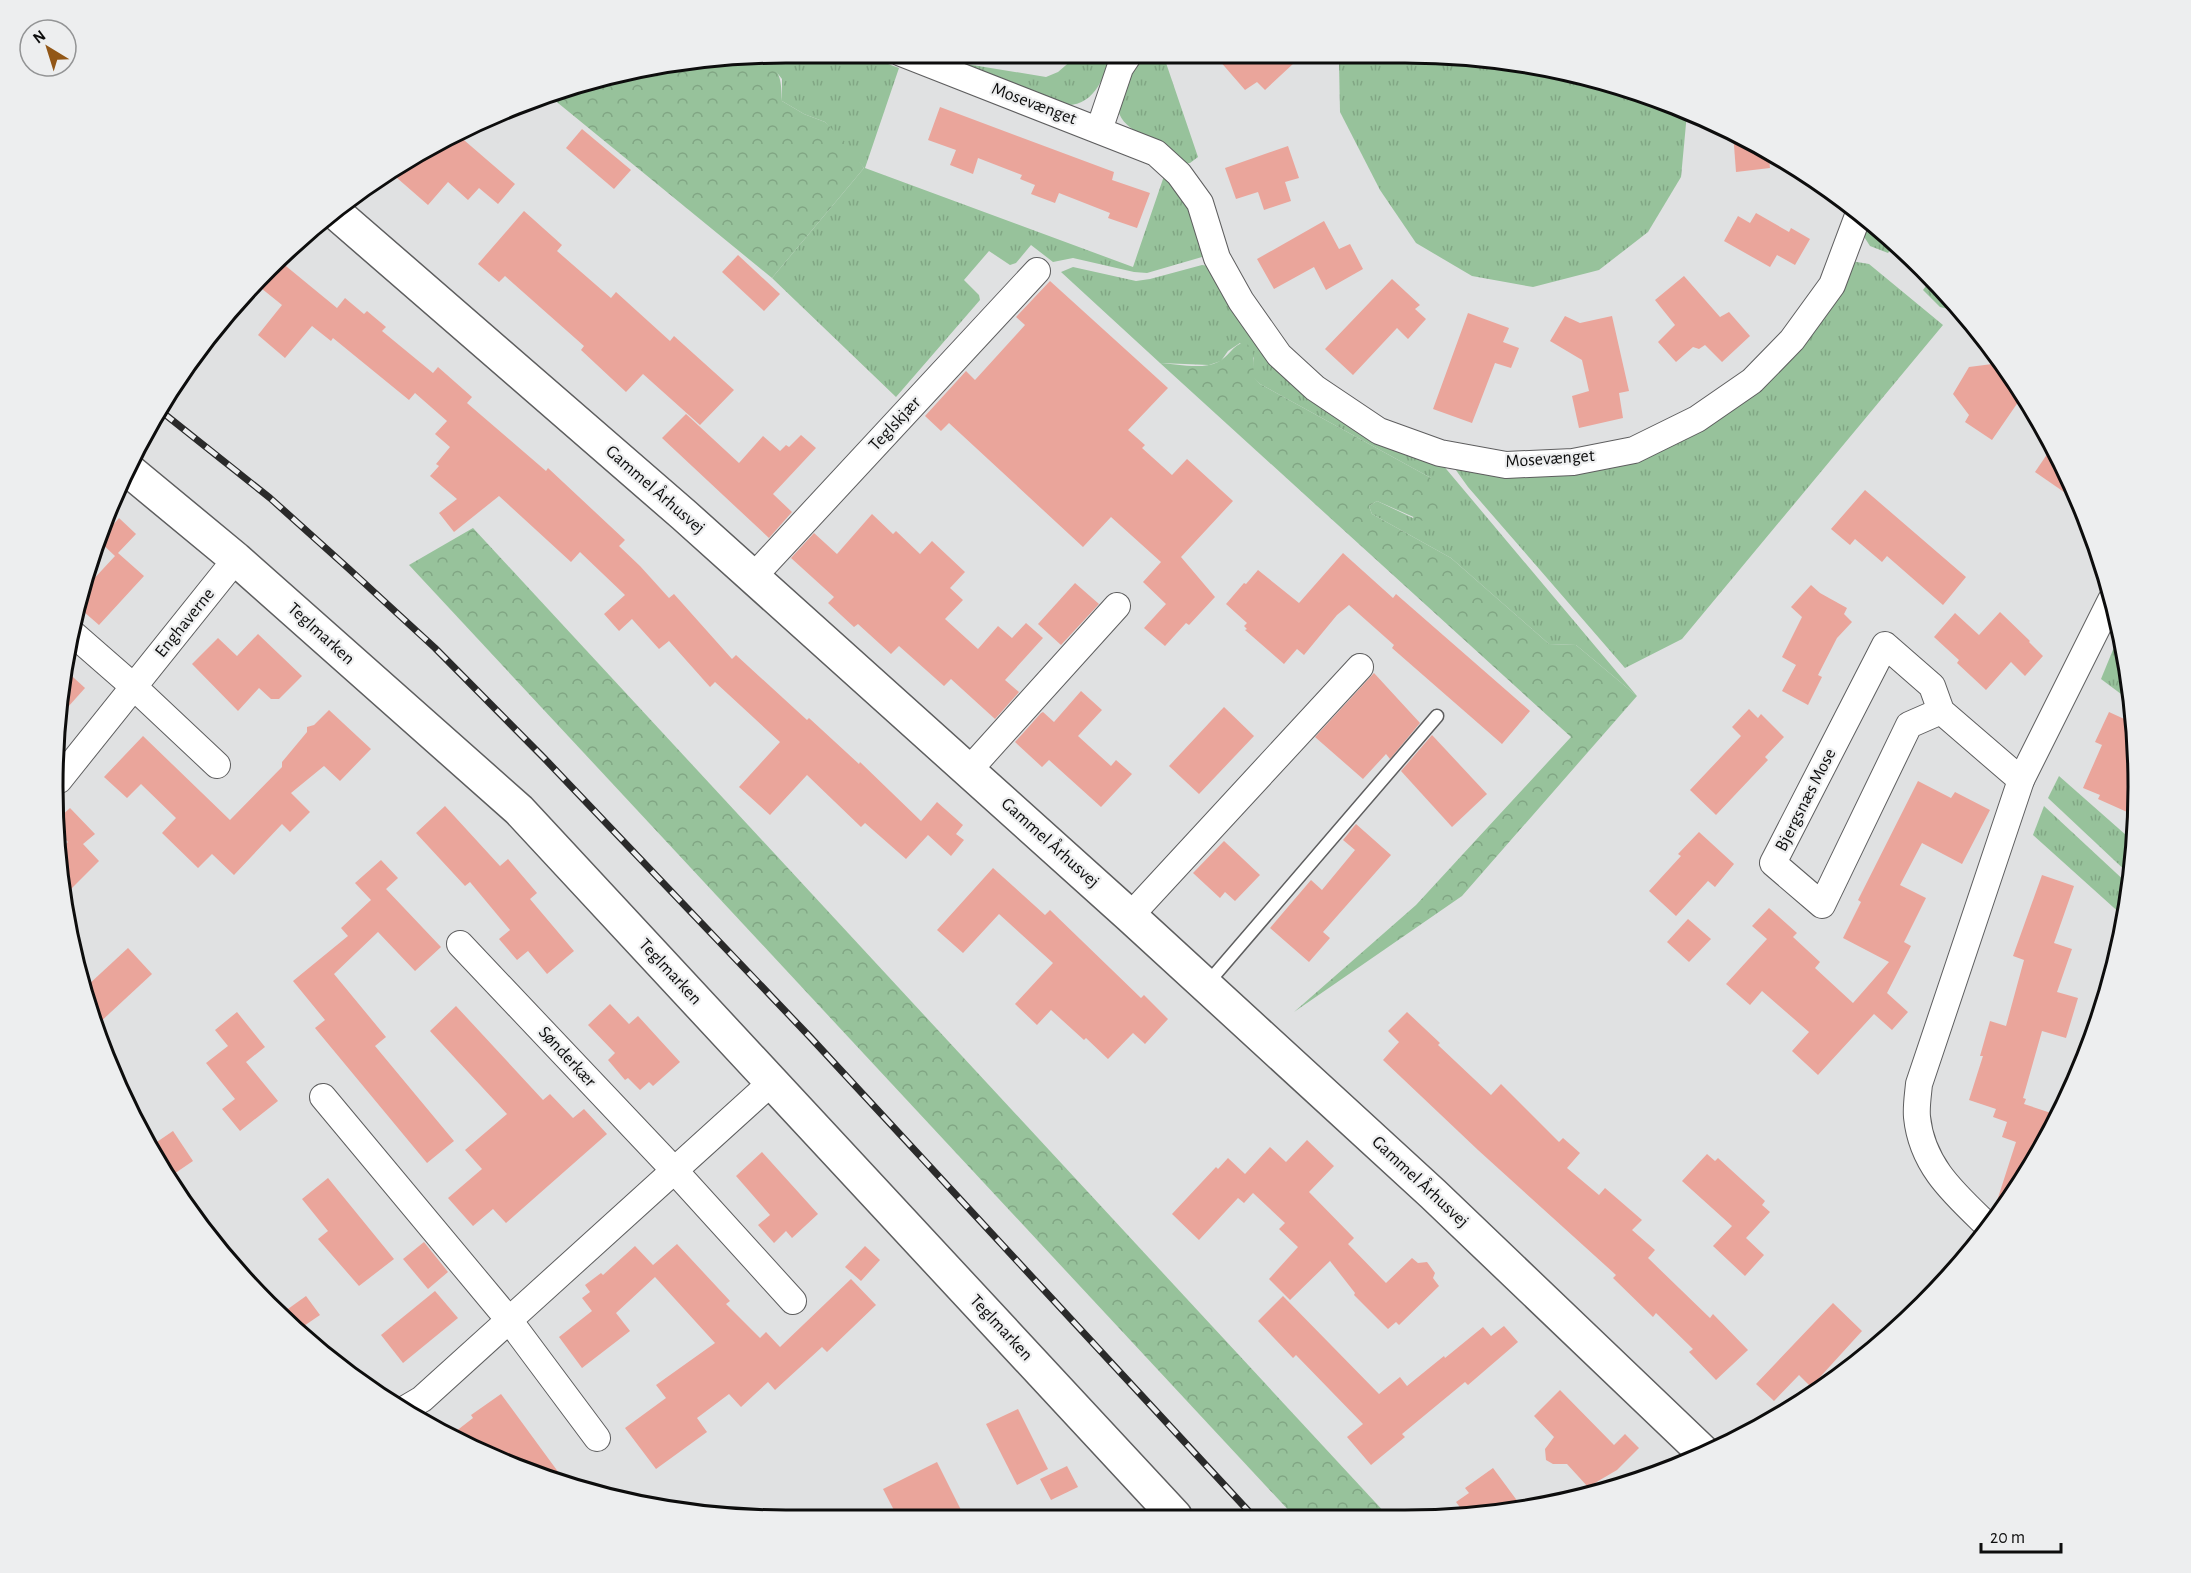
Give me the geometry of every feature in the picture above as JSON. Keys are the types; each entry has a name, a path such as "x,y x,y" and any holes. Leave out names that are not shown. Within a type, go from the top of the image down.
{"street":[{"name":"Mosevænget","path":"929,63 1156,153 1179,174 1200,203 1217,258 1241,302 1279,355 1315,388 1379,431 1440,453 1506,465 1573,462 1634,450 1697,419 1752,381 1792,340 1832,285 1856,222"},
{"name":"Mosevænget","path":"1099,130 1123,63"},
{"name":"Gammel Århusvej","path":"341,217 753,577 969,770 1442,1202 1698,1447"},
{"name":"Teglskjær","path":"753,577 1037,271"},
{"name":"Teglmarken","path":"134,475 236,559 519,810 1169,1510"},
{"name":"Enghaverne","path":"63,774 236,559"},
{"path":"969,770 1117,606"},
{"path":"1983,1220 1947,1186 1925,1152 1917,1116 1919,1084 2021,780 2106,610"},
{"path":"78,639 134,687 217,765"},
{"name":"Bjergsnæs Mose","path":"1941,711 1909,724 1822,905 1773,863 1885,645 1932,686 1941,711 2021,780"},
{"path":"1130,916 1360,667"},
{"name":"Sønderkær","path":"460,944 674,1170 793,1301"},
{"path":"412,1405 422,1399 772,1082"},
{"path":"323,1097 508,1320 597,1438"}],"lane":[{"path":"1206,986 1437,716"}],"green space":[{"path":"885,63 899,68 865,168 1133,267 1164,176 1184,196 1205,252 1202,257 1147,273 1073,258 1053,262 1031,245 1016,263 1010,265 989,251 964,280 979,295 980,300 896,397 772,278 864,168 825,122 804,114 782,101 782,79 770,64"},
{"path":"957,63 1046,77 1058,72 1068,63 1110,63 1092,94 1077,104 1067,105"},
{"path":"1133,63 1166,63 1198,157 1190,163 1183,164 1165,148 1127,125 1118,110 1119,96"},
{"path":"1339,63 1452,65 1499,69 1546,77 1637,101 1686,120 1681,177 1648,232 1599,270 1533,287 1472,276 1416,243 1380,190 1340,112"},
{"path":"770,64 779,76 782,101 804,114 825,122 846,143 864,168 772,278 555,101 645,77 692,69"},
{"path":"1862,227 1890,251 1888,253 1870,246 1861,232"},
{"path":"1851,261 1869,264 1943,325 1682,639 1625,668 1468,487 1453,466 1468,470 1704,428"},
{"path":"1202,265 1210,266 1249,333 1442,464 1637,696 1576,645 1549,644 1451,558 1372,514 1369,506 1377,501 1413,518 1431,478 1260,384 1252,376 1254,358 1240,343 1228,351 1221,361 1209,365 1160,363 1061,272 1073,267 1136,281"},
{"path":"1926,286 1948,309 1940,307 1923,290"},
{"path":"1245,342 1253,353 1253,376 1260,384 1431,478 1441,491 1442,506 1425,522 1377,501 1369,506 1372,514 1451,558 1549,644 1576,645 1637,696 1462,896 1294,1012 1416,905 1571,737 1160,363 1205,366 1221,360"},
{"path":"473,528 1382,1510 1288,1510 409,565"},
{"path":"2114,647 2122,695 2101,679"},
{"path":"2059,776 2126,835 2123,868 2048,798"},
{"path":"2044,806 2122,879 2117,911 2033,835"}],"building":[{"path":"1222,63 1294,63 1265,90 1257,82 1245,90"},
{"path":"940,107 1114,172 1112,180 1150,193 1137,228 1108,218 1110,213 1059,193 1055,203 1031,194 1035,185 1020,179 1022,175 978,158 973,174 950,165 956,150 928,140"},
{"path":"582,129 631,170 614,189 566,148"},
{"path":"464,140 515,184 498,204 479,188 468,200 448,182 428,205 397,178"},
{"path":"1734,143 1769,162 1770,168 1736,172"},
{"path":"1288,146 1299,178 1285,182 1291,201 1264,210 1258,192 1236,199 1225,168"},
{"path":"524,211 562,245 557,251 611,298 616,292 670,341 674,336 734,390 700,425 643,374 626,392 581,350 584,346 505,276 499,282 478,264"},
{"path":"1756,213 1789,232 1791,228 1810,239 1795,265 1777,255 1770,267 1724,241 1738,216 1750,223"},
{"path":"1324,221 1339,249 1350,244 1363,269 1326,290 1314,267 1274,289 1257,259"},
{"path":"738,255 780,294 764,311 722,272"},
{"path":"285,265 337,308 345,298 364,314 367,311 386,327 382,331 433,373 438,367 472,397 467,403 546,471 548,468 625,540 619,546 669,598 674,594 732,659 736,655 807,720 809,718 859,764 860,762 921,821 937,802 963,825 956,834 964,840 951,856 928,835 906,859 865,823 861,827 807,775 770,815 739,787 780,742 715,682 710,687 669,641 659,649 632,619 619,631 604,614 625,595 580,552 571,562 499,496 454,532 439,513 457,499 430,476 439,466 436,464 450,447 435,434 447,421 415,393 409,400 333,338 331,341 312,326 285,358 258,335 282,305 262,289"},
{"path":"1684,276 1720,317 1729,312 1750,336 1722,362 1705,345 1699,349 1693,347 1676,362 1658,342 1675,325 1655,300"},
{"path":"1392,279 1420,305 1415,309 1426,319 1408,339 1397,328 1353,375 1325,349"},
{"path":"1050,281 1168,388 1128,430 1145,445 1142,448 1172,475 1187,459 1233,501 1181,557 1215,597 1165,646 1144,628 1166,604 1143,582 1161,562 1111,517 1083,547 949,423 941,431 925,416 966,371 975,380 1025,325 1016,317"},
{"path":"1468,313 1509,328 1503,342 1519,348 1511,368 1495,363 1472,423 1433,409"},
{"path":"1565,316 1580,323 1612,316 1629,391 1619,393 1623,418 1579,428 1572,396 1589,391 1582,360 1550,341"},
{"path":"1991,364 2017,403 1992,440 1965,422 1969,415 1953,394 1969,367"},
{"path":"686,414 739,463 763,436 780,451 786,445 789,447 801,435 816,448 773,494 792,512 769,538 662,438"},
{"path":"2047,455 2065,493 2035,472"},
{"path":"1865,490 1966,577 1943,605 1887,556 1882,562 1855,539 1850,545 1831,529"},
{"path":"872,514 893,534 896,531 920,554 932,541 965,572 950,588 963,600 945,619 978,649 998,626 1012,638 1026,623 1043,638 1005,680 1019,692 995,719 951,679 944,686 899,646 891,654 858,624 854,627 828,603 834,597 791,558 814,533 837,554"},
{"path":"119,518 136,534 118,553 144,576 99,625 85,613 94,579 115,556 104,546 112,526"},
{"path":"1343,553 1393,598 1396,594 1530,711 1502,744 1392,648 1394,645 1349,605 1337,615 1304,655 1297,649 1284,664 1245,630 1247,629 1244,626 1247,623 1226,604 1258,570 1299,603"},
{"path":"1075,583 1099,604 1061,645 1038,624"},
{"path":"1811,585 1820,593 1847,608 1844,614 1852,622 1837,638 1818,675 1822,677 1808,705 1782,691 1796,665 1782,657 1802,617 1791,607"},
{"path":"2000,612 2043,656 2025,676 2011,662 1986,690 1934,637 1955,613 1979,635"},
{"path":"258,634 302,676 279,699 271,699 259,688 238,711 192,664 218,638 237,656"},
{"path":"1374,673 1420,723 1390,759 1386,754 1363,779 1315,737"},
{"path":"72,676 85,688 68,707"},
{"path":"1081,691 1102,710 1078,736 1111,766 1116,760 1132,774 1101,807 1049,760 1042,767 1015,742 1041,713 1043,712 1054,722"},
{"path":"1224,707 1254,736 1199,794 1169,766"},
{"path":"1749,709 1758,718 1761,714 1784,737 1765,757 1768,760 1716,815 1690,790 1741,736 1732,727"},
{"path":"329,710 371,749 340,781 324,766 291,793 310,812 290,832 282,824 234,875 212,854 198,868 162,833 176,818 141,784 127,798 104,777 143,736 230,820 282,767 282,762 307,732 307,727 314,725"},
{"path":"2109,712 2124,719 2128,786 2127,812 2098,799 2100,795 2083,788 2102,745 2095,742"},
{"path":"1432,735 1487,794 1452,827 1401,771"},
{"path":"1918,781 1951,798 1955,792 1990,810 1962,864 1922,843 1900,885 1926,898 1904,942 1911,946 1887,993 1908,1012 1892,1030 1874,1014 1818,1075 1792,1051 1809,1032 1762,991 1750,1005 1726,984 1767,939 1752,926 1769,908 1797,933 1793,937 1820,962 1815,968 1853,1003 1889,962 1843,938 1861,902 1858,900"},
{"path":"445,806 500,866 508,859 537,893 530,899 574,951 547,974 528,951 517,960 499,939 510,930 470,882 465,886 416,833"},
{"path":"70,808 95,834 83,844 99,861 70,890 66,844 68,842 65,839 64,813"},
{"path":"1356,824 1391,855 1323,932 1330,938 1309,962 1270,928 1311,880 1322,890 1355,850 1343,840"},
{"path":"1699,832 1734,864 1715,887 1708,881 1676,916 1649,891"},
{"path":"1224,841 1260,875 1235,901 1225,892 1220,898 1193,873"},
{"path":"381,860 398,878 386,889 441,947 415,971 378,932 334,974 386,1037 375,1046 454,1141 427,1163 315,1028 325,1020 293,981 348,936 341,928 371,900 355,883"},
{"path":"993,868 1045,915 1050,910 1141,998 1144,995 1168,1019 1145,1044 1133,1033 1108,1059 1051,1010 1037,1025 1015,1004 1053,963 999,914 963,953 937,930"},
{"path":"2042,875 2074,886 2054,943 2072,949 2057,992 2078,998 2066,1038 2042,1031 2023,1098 2026,1099 2024,1104 2050,1113 2031,1148 1997,1200 2016,1142 2002,1137 2007,1122 1993,1117 1996,1109 1969,1100 1983,1056 1980,1056 1990,1021 2006,1026 2024,960 2013,956"},
{"path":"1688,919 1711,939 1689,962 1667,942"},
{"path":"128,948 152,974 102,1021 91,983"},
{"path":"610,1004 629,1024 638,1016 680,1062 653,1086 649,1082 640,1090 628,1078 625,1080 608,1060 615,1053 588,1025"},
{"path":"456,1006 543,1100 550,1094 573,1118 584,1109 607,1134 506,1223 493,1209 473,1226 448,1198 482,1169 465,1150 507,1114 430,1031"},
{"path":"237,1012 265,1047 246,1062 278,1101 240,1131 222,1109 235,1099 206,1063 228,1046 215,1030"},
{"path":"1407,1012 1491,1095 1501,1084 1559,1142 1563,1138 1580,1153 1567,1168 1599,1195 1605,1188 1642,1220 1632,1230 1655,1250 1648,1258 1710,1318 1713,1314 1748,1350 1716,1380 1689,1352 1693,1349 1656,1313 1653,1317 1613,1278 1616,1275 1383,1060 1399,1042 1388,1031"},
{"path":"173,1131 193,1161 176,1173 157,1142"},
{"path":"1307,1140 1334,1166 1309,1192 1354,1238 1348,1244 1386,1283 1412,1258 1418,1263 1427,1262 1435,1273 1433,1278 1439,1286 1399,1325 1396,1322 1388,1329 1354,1295 1355,1293 1330,1261 1290,1300 1269,1279 1298,1247 1279,1229 1285,1223 1253,1193 1244,1203 1238,1198 1199,1240 1172,1214 1216,1167 1218,1169 1228,1158 1245,1174 1270,1147 1286,1162"},
{"path":"762,1152 818,1214 792,1238 786,1231 774,1243 758,1225 770,1215 736,1176"},
{"path":"1707,1154 1715,1161 1718,1158 1765,1201 1762,1205 1770,1212 1746,1238 1764,1255 1745,1276 1713,1246 1732,1226 1682,1181"},
{"path":"328,1178 394,1259 359,1286 318,1239 328,1231 302,1199"},
{"path":"424,1242 448,1272 428,1289 403,1259"},
{"path":"677,1244 730,1301 726,1304 760,1338 766,1332 780,1347 851,1279 876,1305 827,1352 822,1347 775,1390 768,1382 741,1407 729,1394 697,1418 707,1432 656,1469 625,1428 666,1398 656,1385 715,1343 655,1277 616,1313 630,1331 582,1368 559,1337 592,1311 582,1298 590,1292 585,1285 601,1273 603,1275 635,1246 653,1265"},
{"path":"865,1246 880,1260 861,1281 845,1267"},
{"path":"435,1291 458,1318 403,1363 381,1335"},
{"path":"306,1296 320,1315 304,1326 287,1310"},
{"path":"1283,1296 1379,1394 1400,1377 1407,1386 1483,1327 1491,1336 1504,1326 1518,1342 1468,1385 1465,1382 1402,1434 1405,1437 1371,1465 1347,1437 1363,1424 1296,1355 1293,1358 1258,1321"},
{"path":"1833,1303 1862,1331 1818,1380 1809,1385 1799,1375 1774,1401 1756,1384"},
{"path":"1560,1390 1614,1445 1625,1434 1639,1448 1617,1470 1587,1486 1567,1464 1553,1464 1546,1460 1545,1449 1554,1437 1534,1416"},
{"path":"501,1394 559,1474 510,1455 458,1430 473,1418 471,1415"},
{"path":"1018,1409 1048,1469 1017,1485 986,1424"},
{"path":"937,1462 961,1510 894,1510 883,1489"},
{"path":"1067,1466 1078,1487 1051,1500 1040,1479"},
{"path":"1493,1468 1517,1501 1460,1507 1456,1502 1469,1493 1465,1488"}],"railway":[{"path":"166,415 270,498 349,569 435,648 544,758 811,1038 1247,1510"}]}
